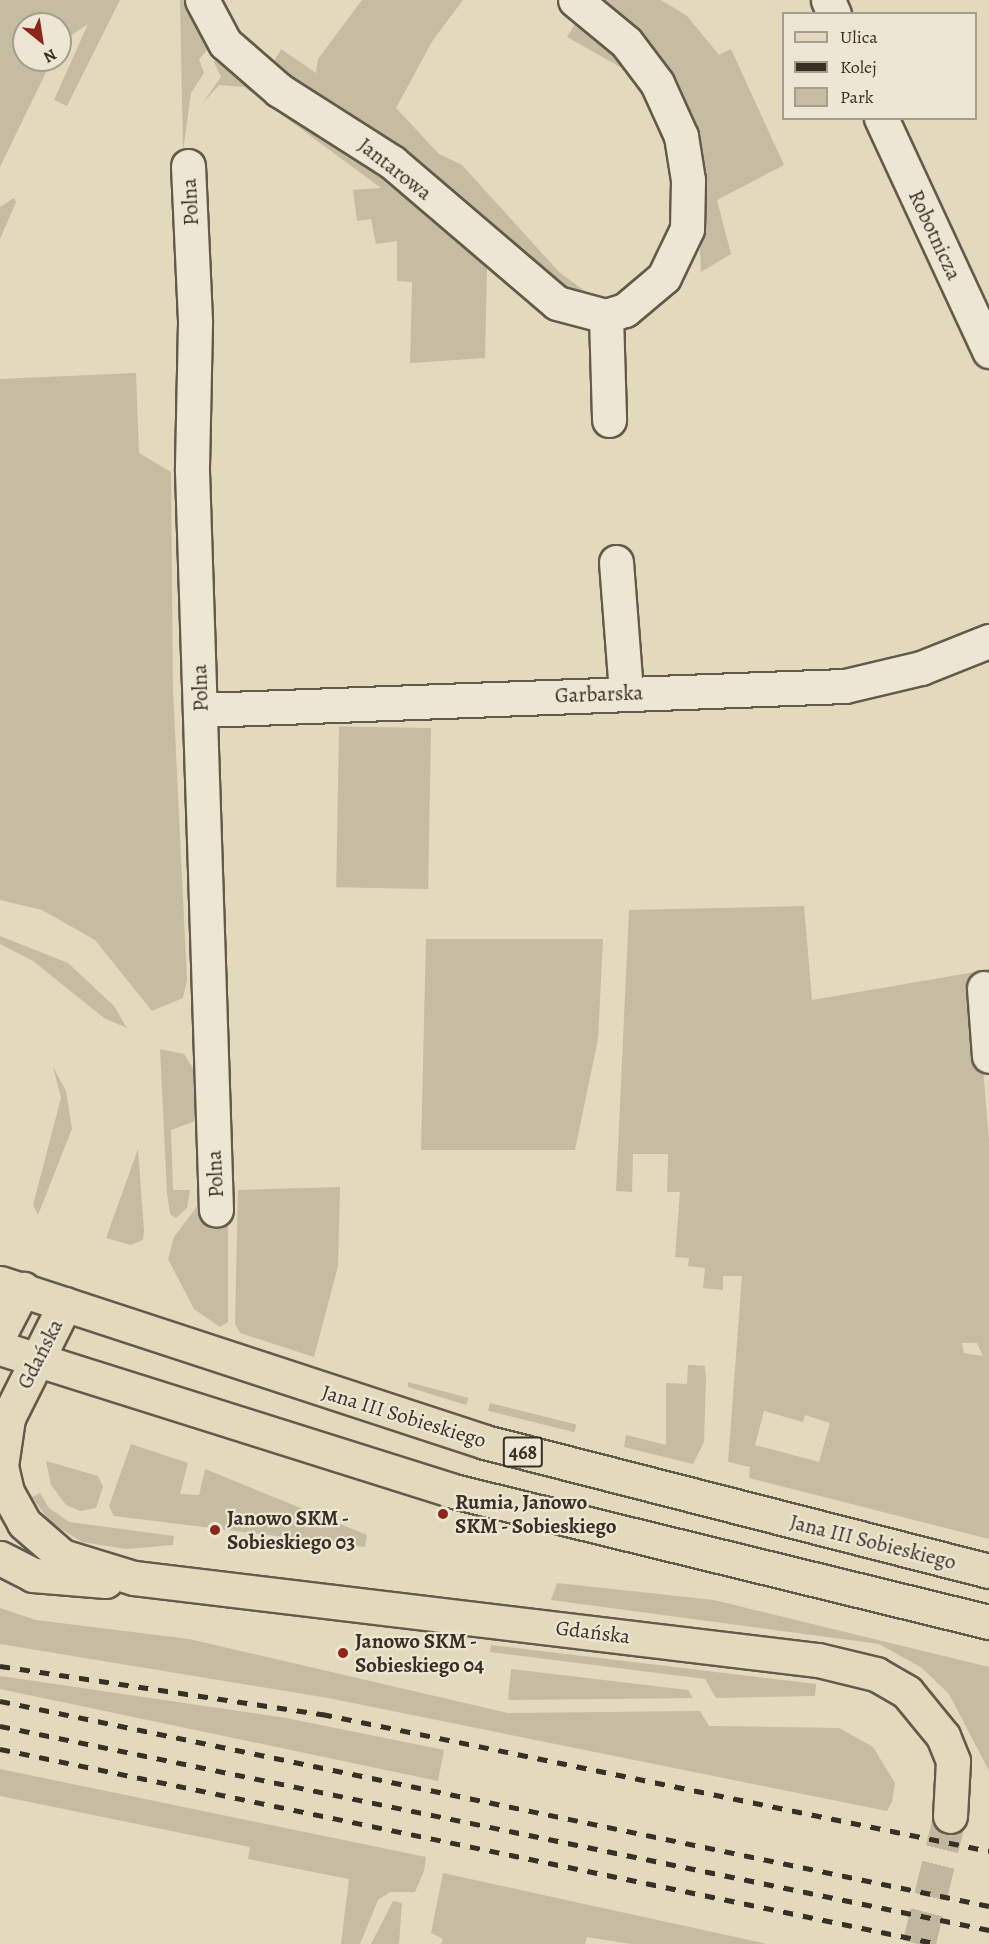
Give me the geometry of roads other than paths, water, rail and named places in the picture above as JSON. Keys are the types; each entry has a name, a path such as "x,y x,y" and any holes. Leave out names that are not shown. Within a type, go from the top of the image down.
{"main road":[{"name":"Jana III Sobieskiego","path":"11,1286 485,1442 989,1571"},
{"path":"0,1333 11,1286"},
{"name":"Gdańska","path":"65,1304 8,1418 1,1466 7,1492 37,1538 62,1556 134,1578"},
{"path":"0,1348 439,1487 989,1622"},
{"name":"Gdańska","path":"0,1558 33,1575 59,1580 134,1578 818,1660 876,1674 907,1692 943,1736 953,1761 950,1816"}],"street":[{"name":"Jantarowa","path":"202,0 225,43 279,90 392,162 557,303 606,316"},
{"path":"575,0 626,42 657,82 681,136 688,180 687,229 664,277 625,310 606,316 609,420"},
{"name":"Robotnicza","path":"882,120 989,351"},
{"name":"Polna","path":"188,166 216,1210"},
{"path":"616,562 626,693"},
{"name":"Garbarska","path":"202,710 845,686 921,668 989,641"},
{"path":"984,988 989,1056"}],"tunnel":[{"path":"919,1944 950,1816"}],"railway":[{"path":"0,1666 322,1714 989,1851"},
{"path":"0,1701 989,1906"},
{"path":"0,1726 989,1930"},
{"path":"0,1749 939,1944"}],"place":[{"name":"Rumia, Janowo SKM - Sobieskiego","path":"443,1514"},
{"name":"Janowo SKM - Sobieskiego 03","path":"215,1530"},
{"name":"Janowo SKM - Sobieskiego 04","path":"343,1653"}]}
